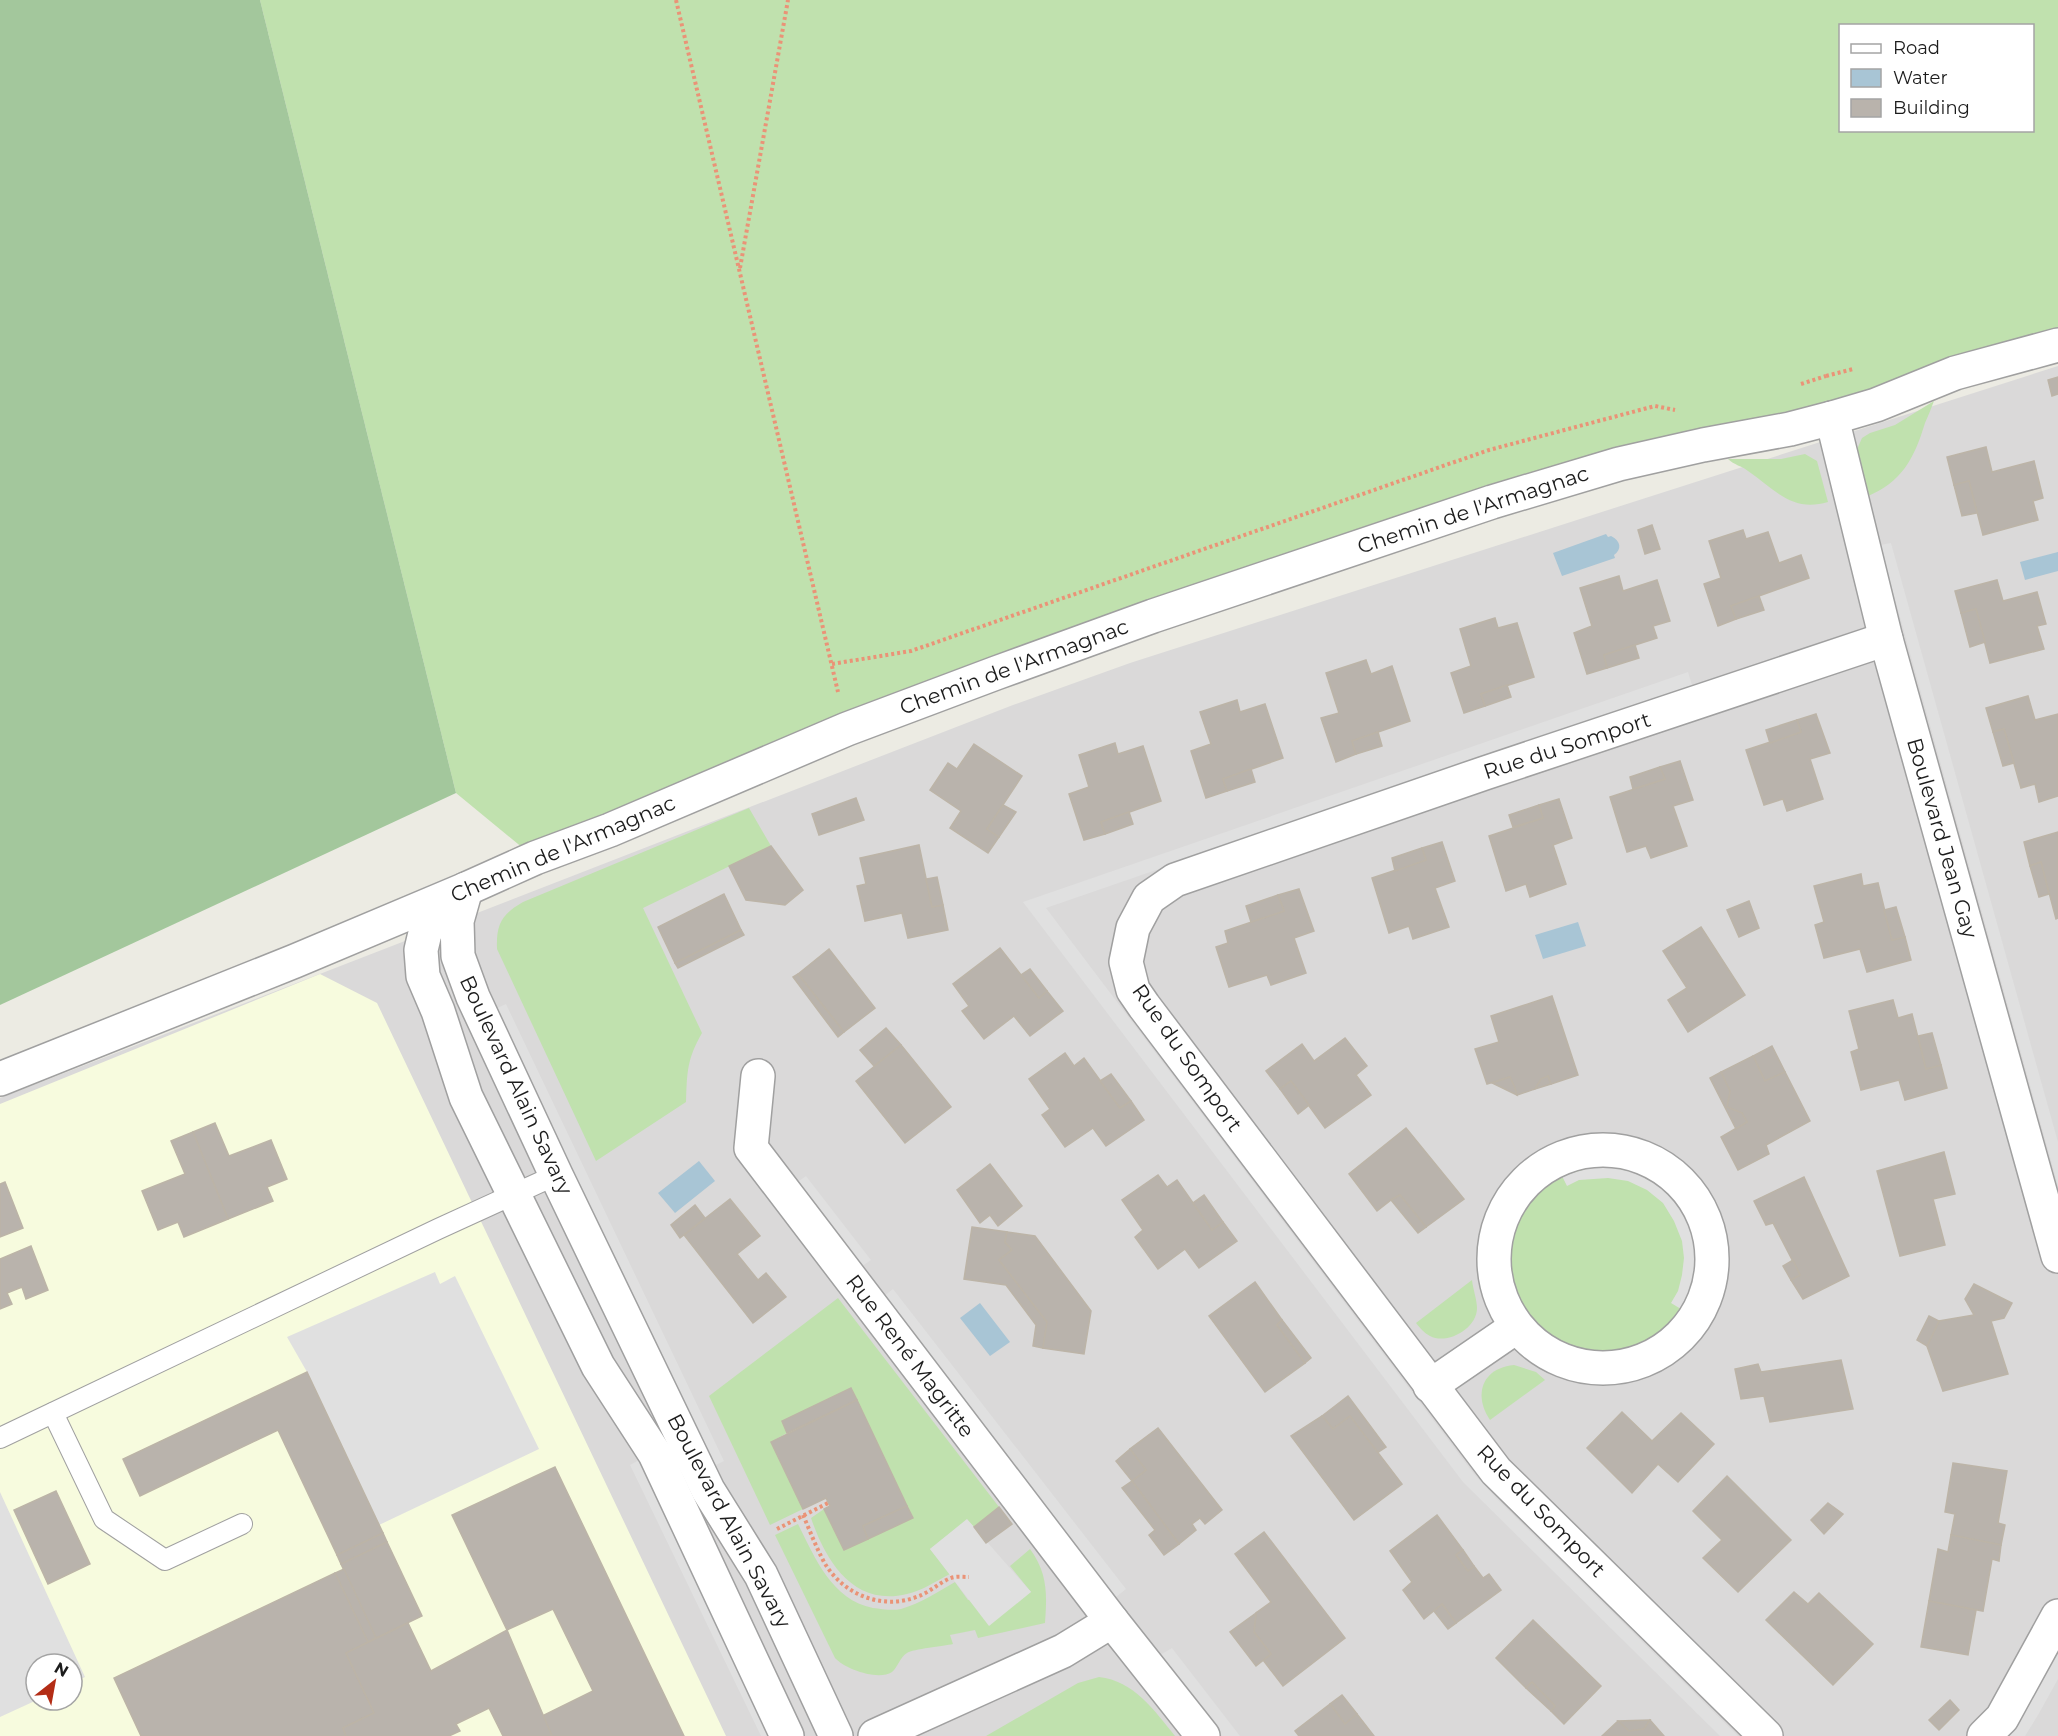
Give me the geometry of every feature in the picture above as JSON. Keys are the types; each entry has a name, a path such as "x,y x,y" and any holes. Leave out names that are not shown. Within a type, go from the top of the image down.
{"street":[{"name":"Chemin de l'Armagnac","path":"0,1079 284,965 847,729 1153,616 1492,502 1619,464 1790,429 1832,418 1876,405 1955,373 2058,345"},
{"name":"Boulevard Jean Gay","path":"1832,418 1886,639 2058,1257"},
{"name":"Rue du Somport","path":"1766,1736 1496,1471 1133,990 1126,962 1133,928 1149,898 1175,880 1886,639"},
{"name":"Boulevard Alain Savary","path":"466,889 457,921 458,956 473,997 708,1490 761,1575 836,1736"},
{"name":"Boulevard Alain Savary","path":"466,889 432,921 425,933 421,950 423,976 438,1011 466,1097 598,1366 655,1454 787,1736"},
{"name":"Rue René Magritte","path":"758,1076 751,1148 1112,1621 1203,1736"},
{"path":"1587,1150 1626,1151 1661,1165 1689,1191 1707,1224 1713,1262 1705,1300 1685,1332 1655,1356 1619,1367 1581,1366 1545,1352 1516,1327 1498,1293 1493,1255 1500,1218 1520,1185 1535,1173 1551,1162 1587,1150"},
{"path":"1430,1386 1516,1327"},
{"path":"1984,1736 2002,1718 2058,1616"},
{"path":"875,1736 1063,1651 1112,1621"}],"lane":[{"path":"0,1438 556,1175"},
{"path":"53,1413 104,1519 165,1560 242,1524"}],"path":[{"path":"676,0 847,729"},
{"path":"739,271 788,0"},
{"path":"832,664 910,651 1489,450 1655,406 1677,411"},
{"path":"775,1530 828,1503"},
{"path":"803,1515 825,1563 855,1594 876,1601 895,1603 918,1597 952,1577 969,1577"}],"shaded area":[{"path":"2058,366 2058,1736 0,1736 0,1098 1013,705 1130,663"},
{"path":"1891,543 2058,1142 2058,1186 1880,545"},
{"path":"1688,672 1692,685 1046,908 1474,1474 1738,1736 1720,1736 1463,1482 1023,902"},
{"path":"320,974 377,1003 726,1736 0,1736 0,1104"},
{"path":"506,1004 724,1461 710,1468 493,1010"},
{"path":"1612,1167 1636,1173 1658,1185 1676,1202 1689,1224 1695,1246 1695,1269 1689,1295 1681,1309 1671,1303 1678,1291 1682,1275 1684,1258 1682,1241 1663,1203 1647,1190 1628,1181 1608,1178 1579,1180 1567,1186 1562,1176 1589,1168"},
{"path":"806,1176 871,1260 861,1267 796,1183"},
{"path":"435,1272 440,1284 455,1276 539,1449 379,1525 307,1372 287,1337"},
{"path":"893,1289 1126,1589 1116,1597 883,1297"},
{"path":"645,1457 777,1736 761,1736 630,1465"},
{"path":"0,1492 74,1652 24,1652 24,1706 0,1717"},
{"path":"967,1519 1031,1592 989,1626 930,1549"},
{"path":"1172,1648 1240,1736 1222,1736 1160,1655"},
{"path":"2058,1651 2058,1679 2038,1715 2025,1736 2009,1736 2016,1728"}],"green space":[{"path":"0,0 260,0 456,793 0,1005"},
{"path":"260,0 2058,0 2058,345 1619,464 535,858 456,793"},
{"path":"1934,401 1916,448 1905,468 1889,484 1866,497 1855,454 1862,438 1895,425"},
{"path":"1805,454 1817,461 1828,502 1815,505 1794,502 1775,492 1746,469 1728,459 1781,459"},
{"path":"749,808 771,846 643,908 702,1033 689,1066 686,1102 596,1161 497,949 499,926 510,911 523,902"},
{"path":"1603,1166 1638,1173 1669,1193 1689,1224 1696,1259 1689,1294 1669,1325 1638,1345 1603,1352 1568,1345 1537,1325 1517,1294 1510,1259 1517,1224 1537,1193 1568,1173"},
{"path":"1472,1280 1477,1308 1476,1316 1467,1328 1452,1337 1445,1338 1430,1336 1422,1330 1416,1323"},
{"path":"838,1298 999,1507 974,1527 967,1520 930,1549 950,1574 913,1593 888,1596 872,1594 857,1587 834,1565 811,1518 824,1509 844,1550 913,1518 851,1389 782,1421 787,1433 771,1442 803,1509 770,1525 709,1396"},
{"path":"1514,1365 1536,1372 1545,1380 1490,1420 1482,1401 1484,1384 1494,1371"},
{"path":"798,1524 826,1576 846,1596 873,1608 898,1610 908,1607 955,1582 968,1600 1031,1592 1010,1566 1030,1549 1040,1567 1045,1585 1045,1623 978,1638 975,1630 950,1635 953,1644 907,1653 892,1672 886,1674 870,1674 854,1670 835,1658 775,1535"},
{"path":"1099,1677 1123,1684 1133,1691 1151,1707 1175,1736 986,1736 1078,1683"}],"water":[{"path":"1606,534 1618,543 1619,548 1614,555 1615,558 1562,576 1553,553"},
{"path":"2058,552 2058,571 2025,580 2020,562"},
{"path":"1578,922 1586,946 1543,959 1535,935"},
{"path":"699,1161 715,1181 675,1213 658,1193"},
{"path":"980,1303 1010,1342 990,1356 960,1318"}],"building":[{"path":"2058,377 2058,394 2052,396 2048,380"},
{"path":"1986,447 1992,472 2034,461 2043,498 2033,501 2038,520 1983,535 1969,481 1954,485 1947,457"},
{"path":"1969,481 1977,513 1962,516 1954,485"},
{"path":"1652,525 1660,549 1645,554 1638,530"},
{"path":"1743,530 1746,539 1768,532 1779,563 1801,555 1809,578 1731,606 1736,619 1718,626 1704,584 1721,578 1709,541"},
{"path":"1619,576 1623,591 1657,580 1670,621 1653,626 1657,638 1604,655 1607,668 1587,674 1574,633 1592,626 1580,588"},
{"path":"1997,580 2003,601 2037,592 2046,624 2037,626 2044,649 1990,663 1976,609 1961,613 1955,591"},
{"path":"1759,596 1764,610 1736,619 1731,606"},
{"path":"1976,609 1985,642 1970,647 1961,613"},
{"path":"1495,618 1498,628 1517,623 1534,677 1481,694 1485,706 1464,713 1451,673 1471,666 1460,629"},
{"path":"1635,645 1639,658 1607,668 1604,655"},
{"path":"1366,660 1371,674 1392,666 1410,721 1352,741 1356,754 1336,762 1321,718 1339,713 1326,673"},
{"path":"1507,685 1511,697 1485,706 1481,694"},
{"path":"2028,696 2035,720 2058,714 2058,796 2039,802 2035,784 2021,788 2004,729 1993,732 1986,708"},
{"path":"1237,700 1240,712 1265,704 1283,758 1223,779 1227,791 1206,798 1191,751 1211,744 1200,712"},
{"path":"1816,714 1830,753 1810,759 1823,799 1787,811 1783,799 1764,805 1746,750 1801,732 1797,720"},
{"path":"1797,720 1801,732 1770,743 1766,730"},
{"path":"2004,729 2014,763 2003,766 1993,732"},
{"path":"1378,732 1382,746 1356,754 1352,741"},
{"path":"1115,743 1118,754 1143,746 1161,801 1101,822 1105,834 1084,840 1069,794 1089,787 1079,755"},
{"path":"974,744 1022,776 987,829 999,837 988,853 950,828 961,811 930,790 948,763 957,769"},
{"path":"1680,761 1693,800 1673,806 1687,846 1651,858 1646,846 1627,852 1610,797 1665,779 1660,767"},
{"path":"1660,767 1665,779 1633,789 1630,777"},
{"path":"1251,769 1255,782 1227,791 1223,779"},
{"path":"856,798 864,820 819,835 812,814"},
{"path":"1559,799 1572,838 1553,845 1566,884 1530,897 1526,884 1506,891 1489,836 1543,818 1539,805"},
{"path":"1003,805 1016,812 999,837 987,829"},
{"path":"1539,805 1543,818 1513,827 1509,815"},
{"path":"1129,812 1133,824 1105,834 1101,822"},
{"path":"2058,832 2058,918 2056,919 2041,862 2030,866 2024,842"},
{"path":"1442,842 1455,881 1435,888 1449,927 1413,939 1409,926 1389,933 1372,878 1426,860 1422,848"},
{"path":"919,845 932,907 943,905 948,930 908,938 902,913 865,921 857,886 866,884 860,858"},
{"path":"771,846 803,890 785,905 746,900 729,866"},
{"path":"1422,848 1426,860 1395,871 1392,858"},
{"path":"2041,862 2049,894 2039,897 2030,866"},
{"path":"1861,874 1863,886 1878,883 1892,940 1905,937 1911,960 1867,972 1860,949 1824,958 1815,925 1824,922 1814,886"},
{"path":"937,877 943,905 932,907 926,879"},
{"path":"1299,889 1314,931 1294,938 1306,973 1271,985 1267,975 1229,987 1216,947 1228,943 1225,931 1284,911 1278,895"},
{"path":"724,894 741,930 675,963 658,927"},
{"path":"1278,895 1284,911 1251,922 1246,906"},
{"path":"1749,901 1759,928 1739,937 1727,910"},
{"path":"1896,907 1905,937 1892,940 1884,910"},
{"path":"1701,927 1745,995 1688,1032 1668,1000 1687,988 1663,951"},
{"path":"741,930 744,935 678,968 675,963"},
{"path":"1000,948 1039,998 1047,991 1063,1011 1030,1036 1014,1016 984,1039 962,1011 969,1006 953,984"},
{"path":"829,949 875,1008 844,1032 798,974"},
{"path":"1030,969 1047,991 1039,998 1021,975"},
{"path":"798,974 844,1032 838,1037 793,977"},
{"path":"1552,996 1578,1075 1551,1084 1548,1076 1541,1079 1535,1089 1517,1095 1510,1077 1487,1084 1475,1049 1499,1042 1491,1016"},
{"path":"1893,1000 1898,1018 1912,1014 1926,1069 1941,1065 1947,1088 1905,1100 1899,1080 1861,1090 1851,1052 1859,1049 1849,1011"},
{"path":"886,1028 901,1045 874,1066 860,1050"},
{"path":"1932,1033 1941,1065 1926,1069 1918,1036"},
{"path":"1345,1038 1367,1066 1356,1075 1371,1095 1325,1128 1291,1081 1280,1089 1266,1071 1302,1044 1314,1061"},
{"path":"901,1045 951,1107 905,1143 856,1081"},
{"path":"1772,1046 1785,1072 1765,1081 1753,1056"},
{"path":"1065,1053 1074,1066 1084,1058 1120,1108 1131,1101 1144,1120 1106,1146 1093,1128 1065,1147 1042,1115 1050,1109 1029,1079"},
{"path":"1753,1056 1765,1081 1785,1072 1810,1121 1766,1145 1769,1154 1738,1170 1721,1137 1747,1122 1742,1113 1727,1107 1730,1091 1721,1072"},
{"path":"1721,1072 1730,1091 1727,1107 1742,1113 1747,1122 1736,1129 1710,1078"},
{"path":"1111,1074 1131,1101 1120,1108 1100,1081"},
{"path":"1548,1076 1551,1084 1535,1089 1541,1079"},
{"path":"1510,1077 1515,1088 1517,1095 1492,1083"},
{"path":"1291,1081 1309,1105 1298,1114 1280,1089"},
{"path":"215,1123 229,1156 271,1140 287,1179 267,1187 273,1201 228,1219 193,1132"},
{"path":"1406,1128 1464,1199 1426,1227 1400,1195 1377,1211 1349,1174"},
{"path":"193,1132 228,1219 184,1237 178,1222 158,1230 142,1191 185,1174 171,1141"},
{"path":"1944,1152 1955,1194 1933,1199 1945,1245 1900,1256 1877,1171"},
{"path":"990,1164 1022,1206 998,1226 990,1215 980,1223 957,1190"},
{"path":"1158,1175 1167,1187 1177,1180 1212,1230 1223,1222 1237,1241 1199,1268 1185,1249 1158,1269 1135,1237 1143,1230 1122,1200"},
{"path":"1804,1177 1849,1276 1803,1299 1791,1280 1800,1275 1773,1223 1766,1225 1754,1201"},
{"path":"5,1182 23,1228 0,1237 0,1184"},
{"path":"1204,1195 1223,1222 1212,1230 1193,1203"},
{"path":"1400,1195 1426,1227 1418,1233 1391,1200"},
{"path":"730,1199 760,1236 737,1254 758,1280 766,1273 786,1297 753,1323 684,1235"},
{"path":"695,1205 705,1218 680,1238 671,1225"},
{"path":"972,1227 1007,1232 1005,1242 1012,1250 999,1260 1047,1322 1043,1348 1033,1346 1036,1325 1006,1285 964,1279"},
{"path":"1007,1232 1035,1236 1091,1311 1084,1354 1043,1348 1047,1322 999,1260 1012,1250 1005,1242"},
{"path":"31,1246 48,1290 26,1299 22,1287 7,1293 12,1304 0,1309 0,1259"},
{"path":"1793,1260 1800,1275 1791,1280 1783,1266"},
{"path":"1255,1282 1282,1320 1277,1325 1305,1363 1265,1392 1209,1316"},
{"path":"1974,1284 2012,1303 2004,1318 1991,1321 2008,1374 1943,1391 1927,1346 1939,1321 1974,1315 1965,1299"},
{"path":"1929,1316 1939,1321 1927,1346 1917,1340"},
{"path":"1282,1320 1311,1358 1305,1363 1277,1325"},
{"path":"1841,1360 1853,1409 1770,1422 1764,1396 1741,1399 1735,1369 1758,1364 1761,1372"},
{"path":"307,1372 383,1533 337,1555 278,1430 140,1496 123,1459"},
{"path":"851,1388 857,1400 787,1433 782,1421"},
{"path":"1348,1396 1386,1447 1377,1453 1350,1416 1333,1429 1322,1416"},
{"path":"857,1400 907,1506 863,1526 868,1539 844,1550 824,1509 830,1506 826,1498 803,1509 771,1442"},
{"path":"1622,1412 1652,1441 1681,1413 1714,1444 1678,1482 1658,1464 1632,1493 1587,1448"},
{"path":"1322,1416 1333,1429 1350,1416 1402,1484 1354,1520 1291,1436"},
{"path":"1158,1428 1222,1510 1205,1524 1200,1518 1192,1524 1196,1530 1179,1544 1132,1481 1146,1470 1130,1449"},
{"path":"1130,1449 1146,1470 1132,1481 1116,1461"},
{"path":"1953,1463 2007,1471 1998,1523 2005,1525 2001,1545 1951,1535 1955,1514 1945,1512"},
{"path":"555,1467 684,1736 552,1736 542,1716 593,1691 553,1609 507,1630 452,1515"},
{"path":"1727,1476 1791,1540 1738,1592 1703,1558 1722,1540 1693,1511"},
{"path":"1132,1481 1179,1544 1164,1555 1149,1535 1155,1530 1122,1488"},
{"path":"56,1491 90,1564 48,1584 14,1510"},
{"path":"1828,1503 1843,1514 1824,1534 1811,1520"},
{"path":"907,1506 913,1518 868,1539 863,1526"},
{"path":"999,1507 1012,1524 986,1543 974,1527"},
{"path":"1437,1515 1463,1550 1456,1555 1468,1571 1474,1566 1483,1578 1489,1574 1501,1590 1456,1623 1442,1604 1424,1619 1403,1590 1412,1582 1390,1551"},
{"path":"1264,1532 1345,1638 1283,1686 1263,1660 1271,1654 1254,1632 1256,1613 1271,1602 1235,1554"},
{"path":"383,1533 387,1542 341,1564 337,1555"},
{"path":"1951,1535 2001,1545 1999,1561 1992,1559 1983,1611 1929,1601 1938,1549 1948,1552"},
{"path":"387,1542 422,1616 376,1638 341,1564"},
{"path":"1463,1550 1474,1566 1468,1571 1456,1555"},
{"path":"344,1569 376,1638 368,1642 335,1573"},
{"path":"335,1573 368,1642 346,1653 374,1713 343,1728 346,1736 141,1736 114,1678"},
{"path":"1794,1592 1808,1604 1819,1593 1873,1644 1833,1685 1766,1620"},
{"path":"1929,1601 1976,1610 1968,1655 1921,1647"},
{"path":"1442,1604 1456,1623 1448,1629 1434,1611"},
{"path":"1256,1613 1254,1632 1271,1654 1256,1666 1230,1632"},
{"path":"1533,1620 1601,1686 1564,1724 1551,1711 1555,1706 1532,1682 1526,1688 1496,1658"},
{"path":"408,1623 431,1671 507,1630 552,1736 503,1736 489,1708 456,1724 460,1731 449,1736 346,1736 343,1728 374,1713 346,1653"},
{"path":"1532,1682 1555,1706 1551,1711 1526,1688"},
{"path":"1342,1695 1357,1714 1345,1724 1330,1704"},
{"path":"1950,1700 1959,1710 1939,1730 1929,1720"},
{"path":"1330,1704 1345,1724 1357,1714 1374,1736 1299,1736 1295,1731"},
{"path":"1650,1720 1644,1729 1629,1731 1618,1721"},
{"path":"1650,1720 1664,1736 1602,1736 1618,1721 1629,1731 1644,1729"}]}
